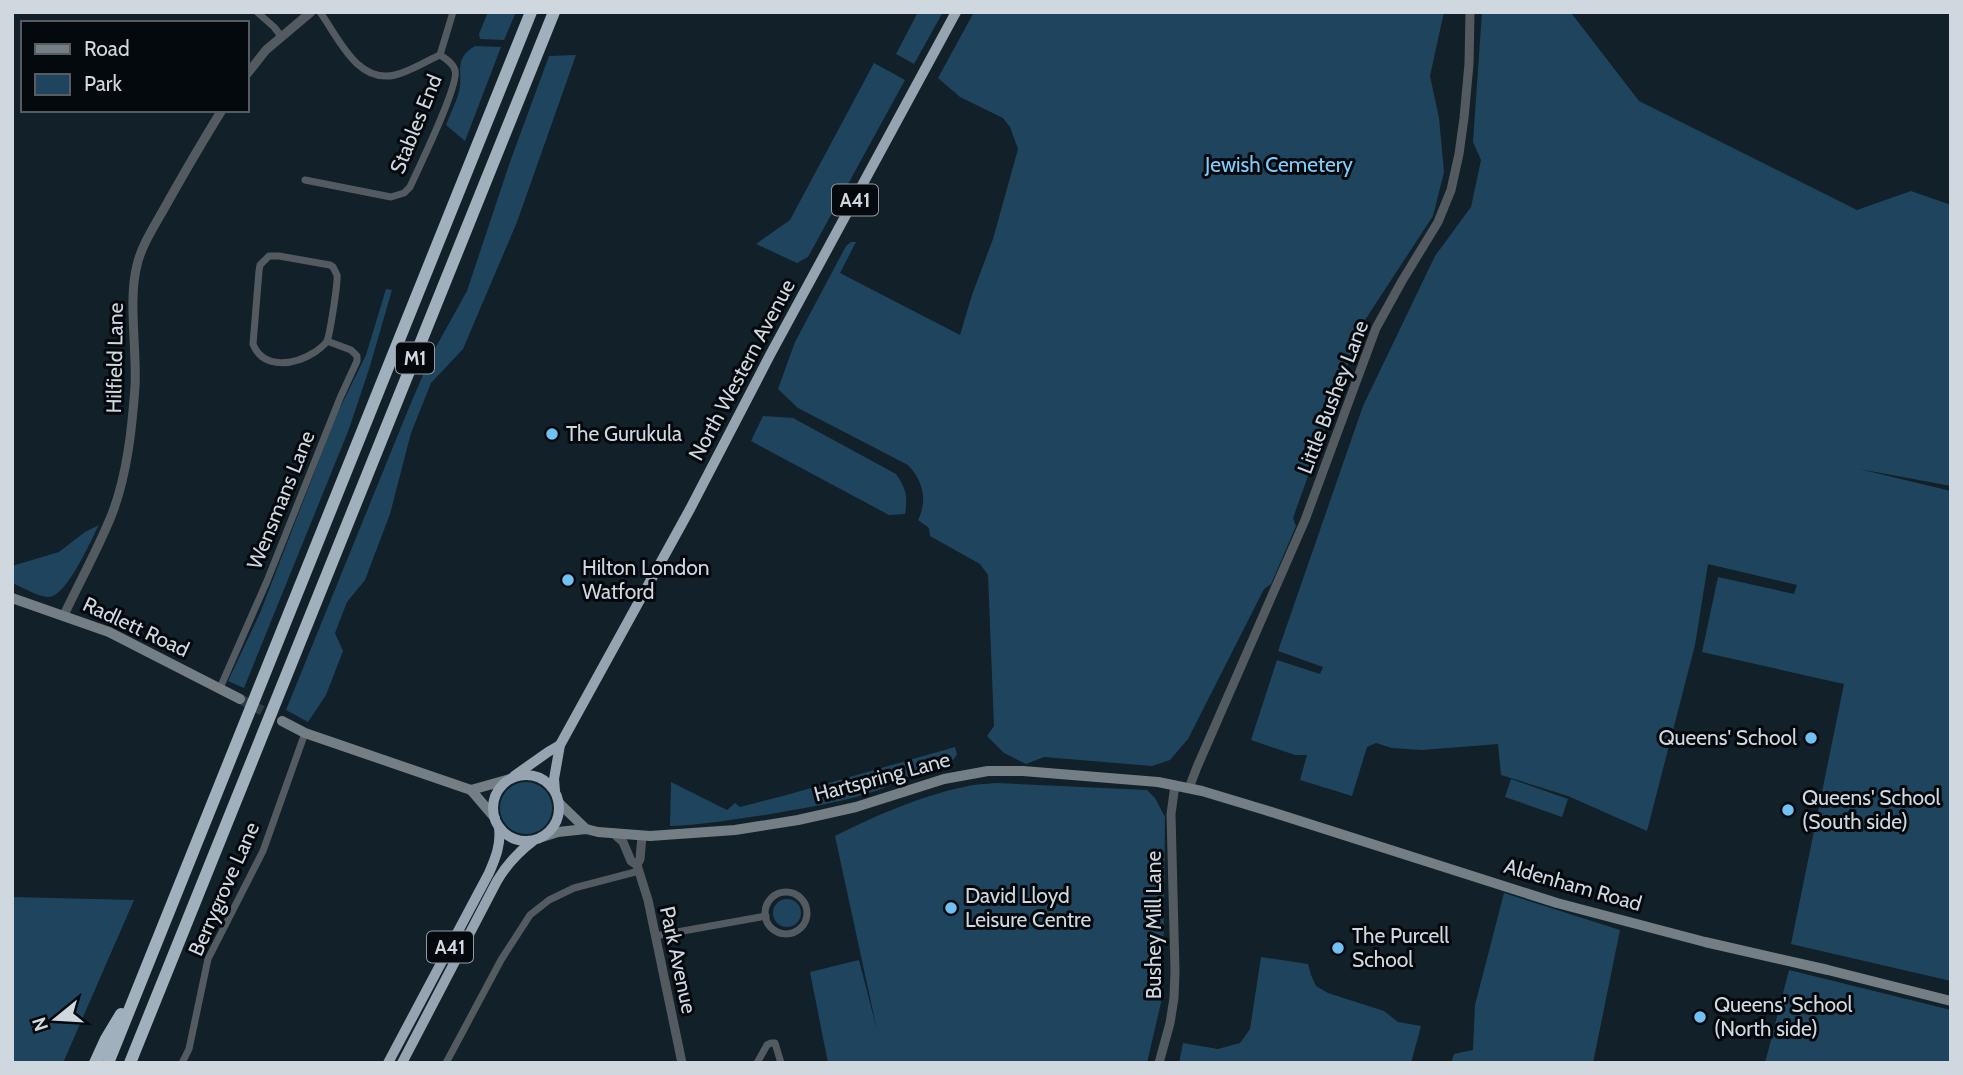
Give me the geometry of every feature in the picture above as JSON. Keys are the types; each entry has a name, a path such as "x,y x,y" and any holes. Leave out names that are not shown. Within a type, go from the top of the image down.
{"highway":[{"name":"M1","path":"108,1063 531,12"},
{"name":"M1","path":"130,1063 554,12"},
{"name":"North Western Avenue","path":"555,790 559,746 696,498 770,355 956,12"},
{"name":"North Western Avenue","path":"511,779 559,746"},
{"path":"520,775 538,777 555,790 559,803 557,822 538,839 515,839 506,835 497,823 494,802 496,794 511,779 520,775"},
{"name":"A41","path":"388,1063 489,873 501,838 497,823"},
{"name":"A41","path":"402,1063 502,872 517,852 538,839"},
{"name":"M1","path":"137,1063 164,980"},
{"name":"M1","path":"95,1063 106,1039 140,984"}],"main road":[{"name":"Radlett Road","path":"12,598 109,632 240,699"},
{"path":"282,721 305,733 471,790 497,823"},
{"name":"Hartspring Lane","path":"538,839 558,832 586,829 642,836 736,830 856,807 944,779 988,771 1023,771 1158,782 1189,788"},
{"path":"471,790 511,779"},
{"name":"Aldenham Road","path":"1189,788 1557,903 1705,942 1951,1001"},
{"path":"559,803 586,829"}],"street":[{"path":"257,12 281,36"},
{"path":"248,73 266,50 311,12"},
{"path":"320,12 359,67 380,75 395,75 440,55 453,12"},
{"name":"Little Bushey Lane","path":"1189,788 1306,520 1376,328 1438,222 1451,190 1464,118 1470,12"},
{"name":"Stables End","path":"305,180 391,197 404,193 410,187 451,94 455,68 449,60 440,55"},
{"name":"Hilfield Lane","path":"64,615 97,548 113,511 119,488 132,418 135,383 134,288 140,253 221,112"},
{"path":"279,256 333,267 338,278 327,341 312,354 290,362 266,360 258,354 252,338 258,271 265,258 279,256"},
{"name":"Wensmans Lane","path":"220,688 357,361 357,356 351,350 327,341"},
{"name":"Berrygrove Lane","path":"182,1063 189,1049 208,959 263,851 305,733"},
{"name":"Bushey Mill Lane","path":"1159,1063 1174,998 1171,814 1174,785"},
{"name":"Park Avenue","path":"613,833 623,842 631,861 638,868 648,900 682,1063"},
{"name":"Park Avenue","path":"638,868 642,836"},
{"path":"446,1063 501,960 530,915 549,900 574,888 638,868"},
{"path":"782,892 789,892 801,898 807,911 807,918 799,929 787,934 774,929 766,916 767,905 782,892"},
{"path":"655,936 766,916"},
{"path":"757,1063 771,1043 775,1043 781,1063"}],"green space":[{"path":"488,12 516,12 504,40 480,39 479,34"},
{"path":"918,12 943,12 914,64 896,54"},
{"name":"Jewish Cemetery","path":"974,12 1444,12 1430,76 1439,118 1444,172 1433,216 1363,323 1293,518 1296,526 1271,584 1264,589 1188,739 1170,760 1152,766 1044,757 1026,764 1004,753 987,736 994,726 988,575 980,564 930,536 929,528 918,520 923,505 922,491 908,465 798,408 778,389 795,342 846,246 851,242 856,242 840,273 960,335 993,239 1018,149 1010,127 1003,118 960,97 938,78"},
{"path":"1482,12 1572,14 1639,101 1857,210 1911,191 1951,205 1951,486 1859,469 1951,491 1951,981 1791,944 1844,684 1702,652 1718,577 1794,594 1797,585 1708,564 1695,645 1647,831 1568,796 1501,775 1498,744 1422,750 1392,748 1376,743 1367,747 1352,796 1300,780 1307,755 1295,755 1251,740 1277,660 1320,674 1323,667 1278,651 1363,406 1435,256 1471,207 1481,160 1473,142"},
{"path":"475,46 501,47 465,141 446,125 459,92 461,61"},
{"path":"576,55 517,222 463,349 431,383 411,433 390,514 365,580 347,602 335,633 343,651 326,695 308,722 286,710 432,354 467,291 549,56"},
{"path":"874,63 905,80 808,257 797,263 756,244 790,220"},
{"path":"386,289 392,290 349,429 244,688 228,681 260,613 337,414 366,355"},
{"path":"763,416 793,418 896,474 905,493 905,514 889,515 751,441"},
{"path":"99,525 71,578 56,594 45,597 12,583 12,566 59,552"},
{"path":"955,747 957,754 942,767 854,797 771,814 670,826 671,782 727,810 735,803 740,807"},
{"path":"1511,779 1568,799 1562,817 1505,797"},
{"path":"526,782 536,784 544,790 550,798 550,818 544,826 536,832 526,834 516,832 508,826 502,818 500,808 502,798 508,790 516,784"},
{"path":"997,783 1147,790 1155,798 1165,817 1163,994 1147,1063 828,1063 810,972 859,960 877,1030 835,836 914,801 968,786"},
{"path":"1504,893 1620,930 1593,1063 1451,1063 1454,1054 1473,1050 1475,1005"},
{"path":"12,897 134,900 63,1063 12,1063"},
{"path":"787,899 797,903 801,913 797,923 787,927 777,923 773,913 777,903"},
{"path":"1261,957 1308,964 1316,986 1328,993 1384,1011 1398,1022 1421,1026 1411,1063 1179,1063 1183,1043 1218,1049 1240,1043 1250,1029"},
{"path":"1789,970 1951,1010 1951,1063 1765,1063"}],"tunnel":[{"path":"240,699 282,721"}],"place":[{"name":"The Gurukula","path":"552,434"},
{"name":"Hilton London Watford","path":"568,580"},
{"name":"Queens' School","path":"1811,738"},
{"name":"Queens' School (South side)","path":"1788,810"},
{"name":"David Lloyd Leisure Centre","path":"951,908"},
{"name":"The Purcell School","path":"1338,948"},
{"name":"Queens' School (North side)","path":"1700,1017"}]}
